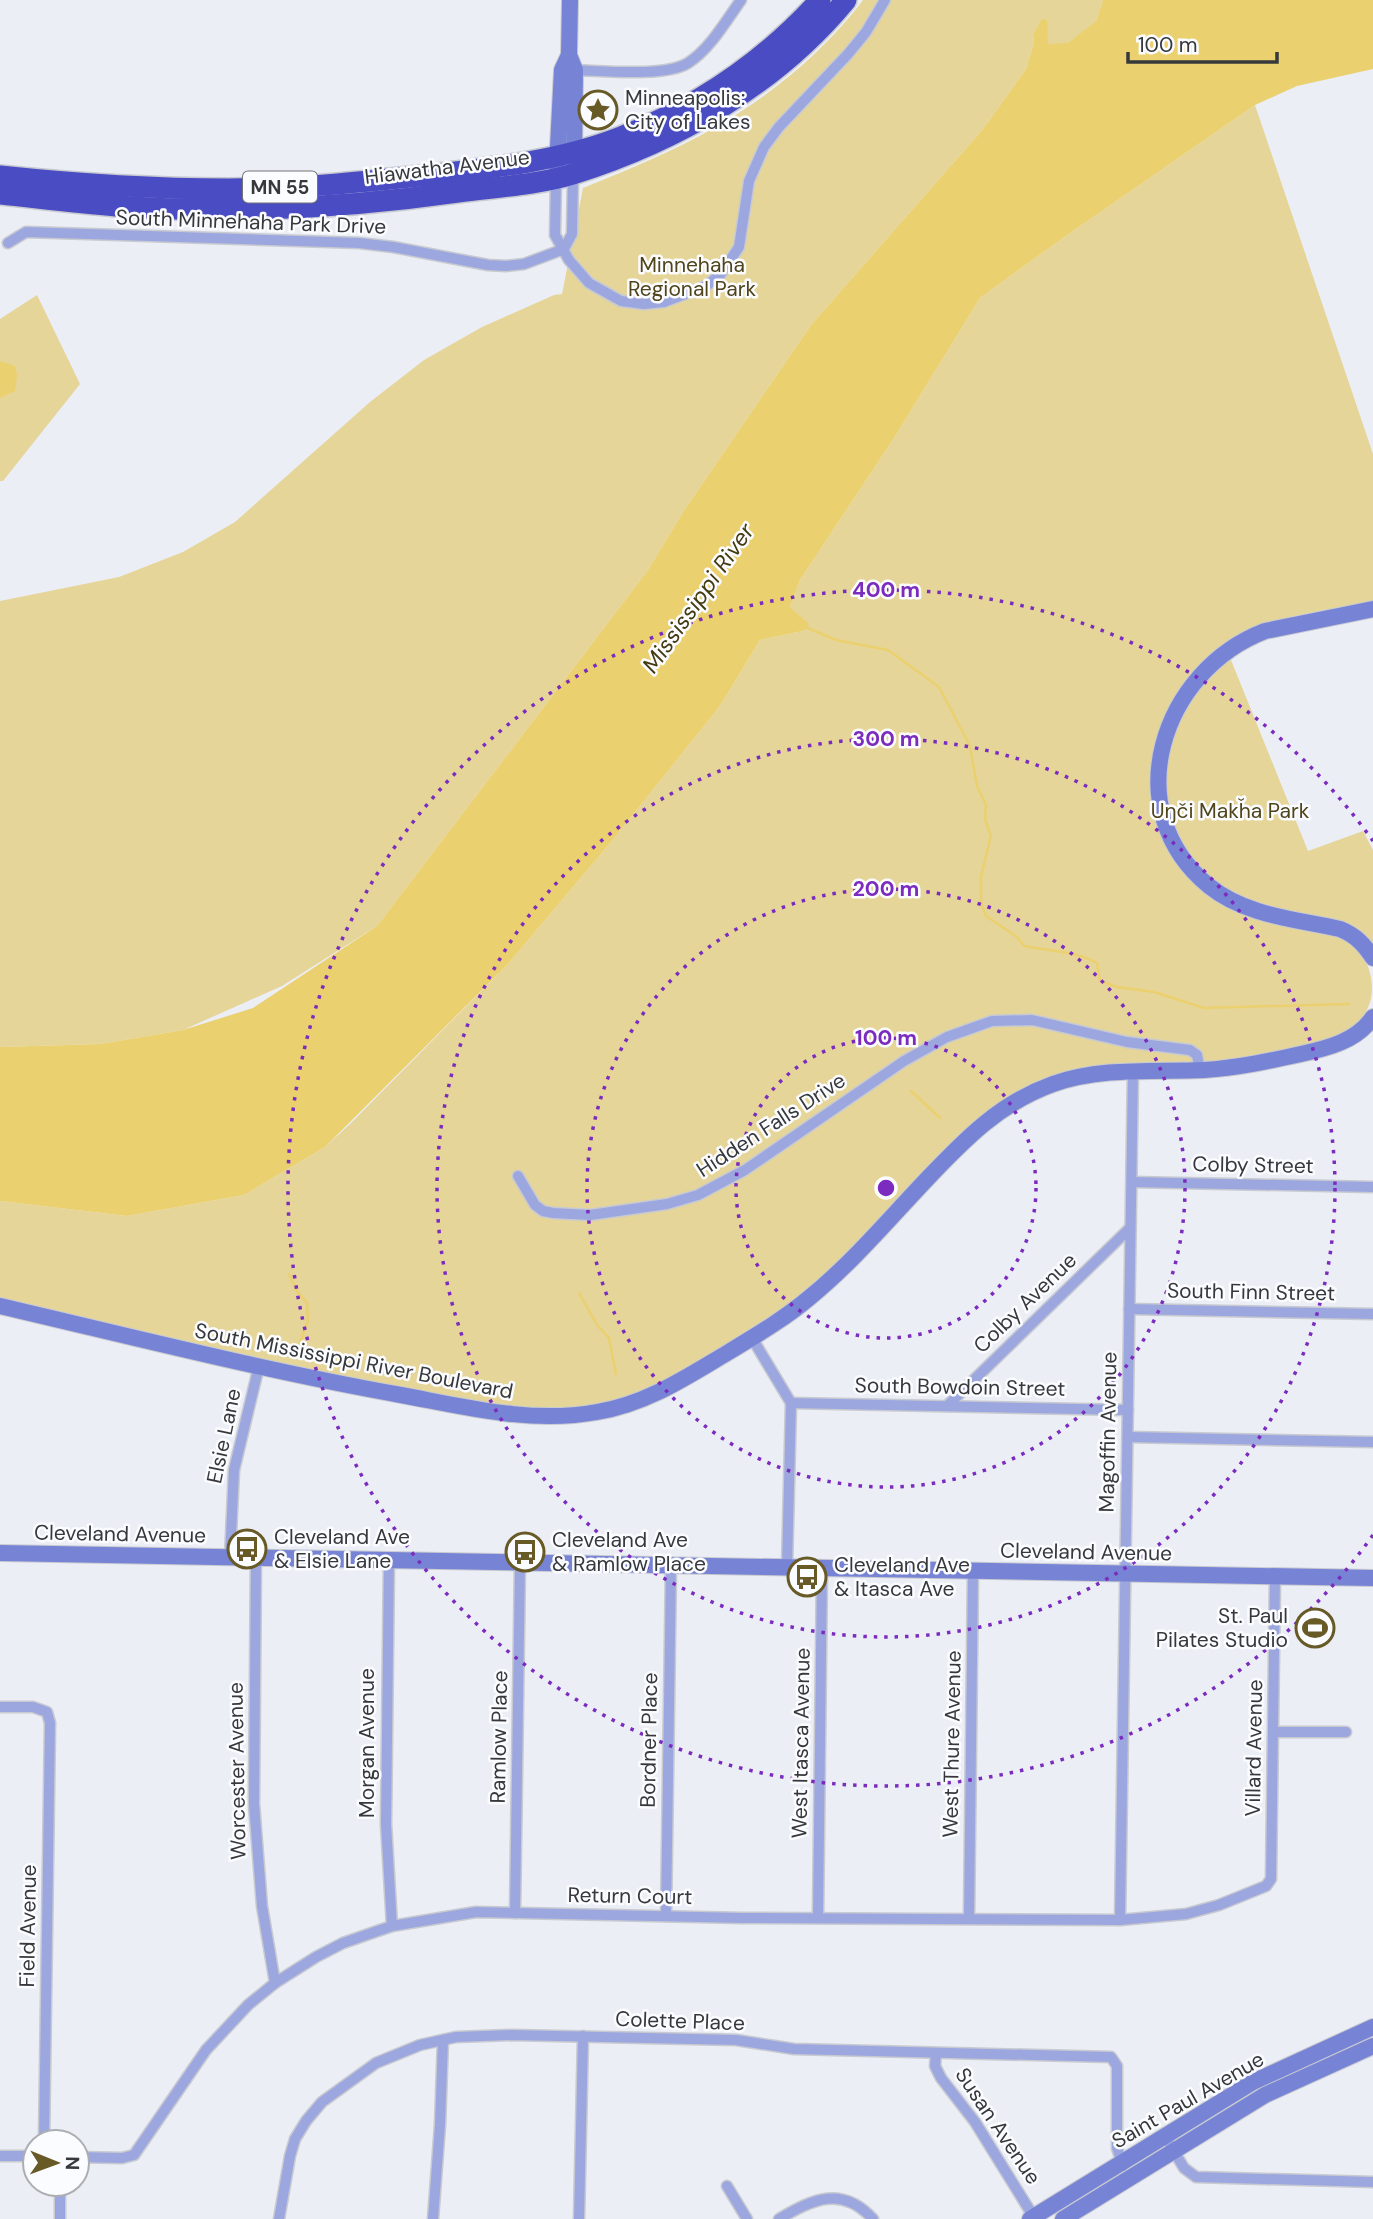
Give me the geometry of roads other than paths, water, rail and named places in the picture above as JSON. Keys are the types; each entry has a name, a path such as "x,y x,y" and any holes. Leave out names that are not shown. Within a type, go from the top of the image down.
{"highway":[{"name":"Hiawatha Avenue","path":"0,176 78,184 241,189 406,177 507,165 566,154 620,138 707,94 782,39 820,0"},
{"name":"Hiawatha Avenue","path":"0,194 116,206 201,209 359,204 565,176 679,132 716,111 762,80 802,46 846,0"},
{"name":"MN 55","path":"0,205 116,206"}],"street":[{"path":"570,0 565,176 555,235 569,260 589,283 607,295 632,303 664,302 678,298 706,286 720,275 739,247 749,181 764,147 779,127 848,54 866,32 885,0"},
{"path":"569,65 650,71 677,68 700,52 741,0"},
{"path":"564,249 572,234 565,176"},
{"name":"South Minnehaha Park Drive","path":"8,243 26,232 359,243 506,266 524,264 564,249"},
{"path":"1373,609 1265,631 1249,637 1219,657 1190,686 1171,719 1161,755 1158,789 1163,816 1176,848 1208,885 1257,911 1351,933 1367,948 1373,958"},
{"name":"South Mississippi River Boulevard","path":"0,1306 360,1388 515,1416 569,1416 622,1407 673,1386 788,1314 830,1280 967,1137 990,1117 1021,1098 1057,1082 1079,1077 1133,1071 1235,1067 1316,1051 1353,1037 1362,1031 1373,1017"},
{"name":"Hidden Falls Drive","path":"518,1176 535,1205 553,1213 590,1215 667,1204 698,1195 745,1170 904,1062 947,1037 992,1021 1032,1020 1127,1042 1190,1049 1197,1055 1200,1070"},
{"name":"Magoffin Avenue","path":"1120,1920 1133,1071"},
{"name":"Colby Street","path":"1132,1182 1373,1187"},
{"name":"Colby Avenue","path":"947,1406 1130,1228"},
{"name":"South Finn Street","path":"1129,1309 1373,1314"},
{"path":"752,1338 791,1403 787,1567"},
{"name":"Elsie Lane","path":"230,1557 234,1470 259,1366"},
{"name":"South Bowdoin Street","path":"791,1403 1128,1410"},
{"path":"1128,1437 1373,1442"},
{"name":"Cleveland Avenue","path":"0,1553 1373,1578"},
{"name":"Worcester Avenue","path":"256,1557 254,1804 263,1917 275,1983"},
{"name":"Morgan Avenue","path":"389,1560 386,1824 392,1926"},
{"name":"Ramlow Place","path":"515,1913 520,1562"},
{"name":"Bordner Place","path":"666,1916 671,1565"},
{"name":"West Itasca Avenue","path":"818,1918 822,1568"},
{"name":"West Thure Avenue","path":"969,1918 973,1571"},
{"name":"Villard Avenue","path":"1271,1879 1276,1577"},
{"name":"Field Avenue","path":"0,1707 33,1707 47,1712 50,1723 44,2128"},
{"path":"1275,1732 1346,1732"},
{"name":"Return Court","path":"91,2157 122,2158 134,2155 206,2050 248,2005 275,1983 343,1943 392,1926 457,1914 515,1913 1120,1920 1186,1914 1252,1892 1266,1886 1271,1879"},
{"name":"Saint Paul Avenue","path":"1033,2218 1252,2082 1373,2027"},
{"name":"Colette Place","path":"279,2219 295,2139 322,2102 376,2063 398,2052 443,2040 490,2035 736,2040 794,2049 1107,2057 1115,2060 1117,2071 1117,2148 1121,2163"},
{"path":"579,2219 583,2036"},
{"path":"433,2219 443,2040"},
{"name":"Saint Paul Avenue","path":"1063,2219 1265,2095 1373,2046"},
{"name":"Susan Avenue","path":"936,2053 935,2066 941,2078 975,2122 1033,2218"},
{"path":"1165,2136 1184,2168 1196,2177 1373,2182"},
{"path":"0,2156 21,2156"},
{"path":"1121,2163 1129,2178"},
{"path":"727,2186 747,2219"},
{"path":"60,2198 60,2219"},
{"path":"779,2219 809,2202 832,2198 853,2203 873,2219"}],"water":[{"name":"Mississippi River","path":"1103,0 1373,0 1373,69 1297,86 1255,105 980,298 894,438 800,580 790,607 809,624 803,631 760,640 720,706 611,842 508,964 325,1147 244,1195 127,1216 0,1201 0,1047 100,1044 183,1030 253,1008 377,926 648,570 683,512 811,325 983,129 1026,69 1034,43 1033,35 1042,19 1047,20 1048,44 1068,43 1096,21"},
{"path":"0,361 15,366 17,375 15,391 0,398"}],"waterway":[{"path":"803,626 836,640 888,650 939,687 970,746 977,786 986,805 985,819 991,836 981,876 981,902 986,916 1017,937 1024,946 1080,956 1097,963 1100,981 1117,987 1154,992 1204,1008 1349,1004"},
{"path":"911,1091 940,1118"},
{"path":"289,1274 296,1290 307,1303 308,1321 292,1357"},
{"path":"579,1293 597,1325 609,1338 616,1374"}],"place":[{"name":"Minneapolis: City of Lakes","path":"598,110"},
{"name":"Cleveland Ave & Elsie Lane","path":"247,1549"},
{"name":"Cleveland Ave & Ramlow Place","path":"525,1552"},
{"name":"Cleveland Ave & Itasca Ave","path":"807,1577"},
{"name":"St. Paul Pilates Studio","path":"1315,1628"}],"park label":[{"name":"Minnehaha Regional Park","path":"692,277"},
{"name":"Uŋči Makȟa Park","path":"1230,811"}]}
